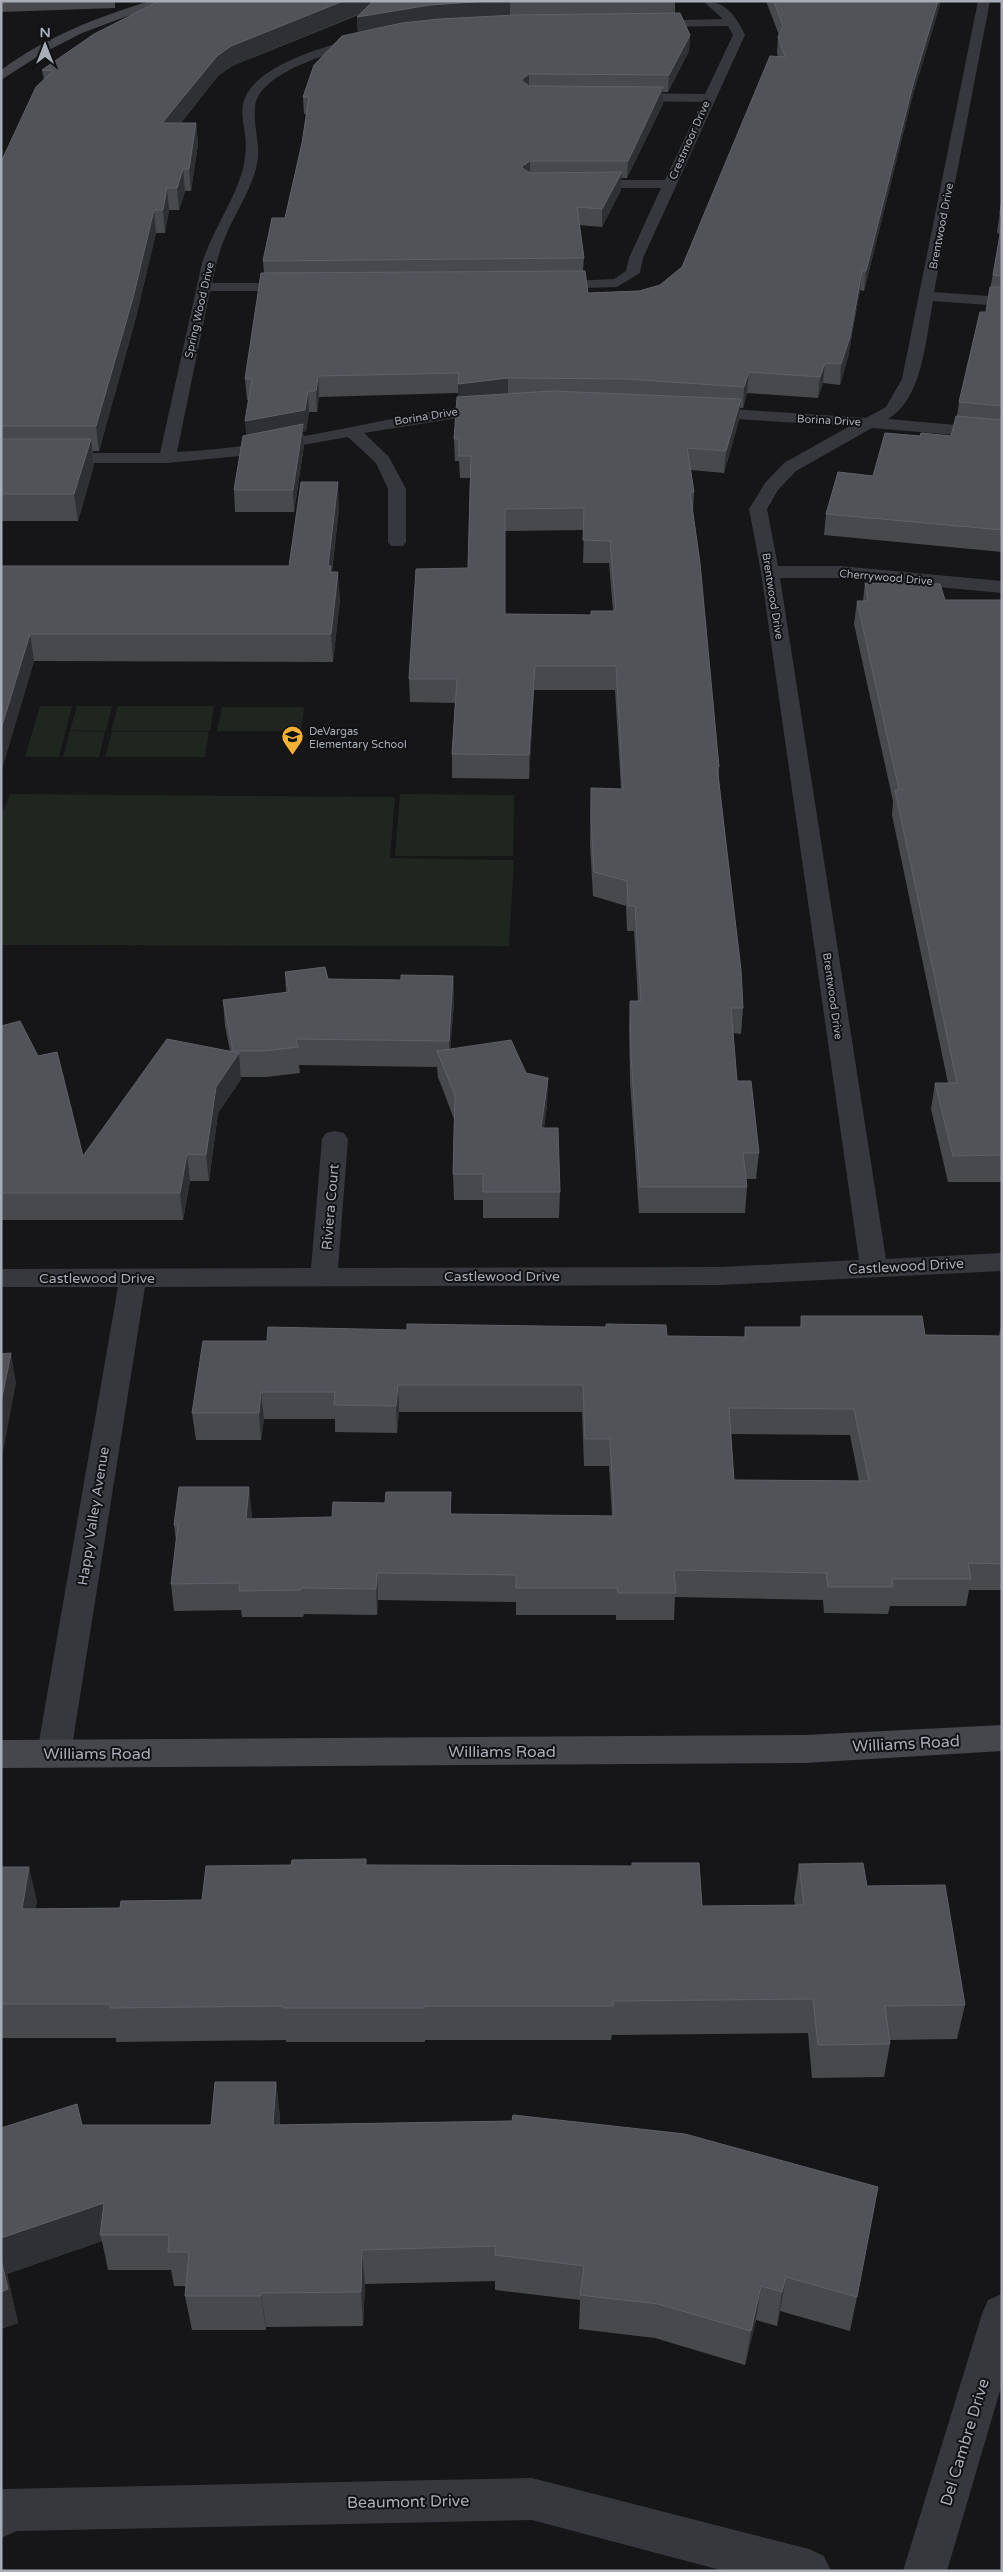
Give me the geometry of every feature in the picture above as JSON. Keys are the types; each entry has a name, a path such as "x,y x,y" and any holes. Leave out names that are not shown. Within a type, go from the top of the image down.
{"street":[{"path":"1,76 22,59 60,37 109,18 163,1"},
{"path":"708,1 722,10 733,22"},
{"name":"Brentwood Drive","path":"874,1267 867,1232 770,572 758,509 771,487 790,467 871,423 895,407 910,380 987,14"},
{"path":"631,25 733,22"},
{"name":"Crestmoor Drive","path":"532,286 591,286 617,283 633,272 636,258 669,184 739,35 733,22"},
{"name":"Spring Wood Drive","path":"167,458 208,263 219,234 243,189 251,161 252,135 248,114 250,100 266,81 292,64 330,50 375,38"},
{"path":"609,97 708,98"},
{"path":"570,184 669,184"},
{"path":"203,287 306,287"},
{"path":"927,296 1002,302"},
{"name":"Borina Drive","path":"1,458 167,458 240,451 352,431 408,418 508,406"},
{"name":"Borina Drive","path":"684,411 871,423 1002,434"},
{"path":"352,431 382,461 397,489 397,542"},
{"name":"Cherrywood Drive","path":"770,572 840,572 1002,587"},
{"name":"Riviera Court","path":"324,1276 336,1139"},
{"name":"Castlewood Drive","path":"1,1278 721,1276 1002,1262"},
{"name":"Happy Valley Avenue","path":"54,1753 133,1278"},
{"name":"Williams Road","path":"1,1754 805,1750 1002,1738"},
{"name":"Del Cambre Drive","path":"925,2571 1002,2314"},
{"name":"Beaumont Drive","path":"1,2517 5,2510 532,2499 809,2571"}],"shaded area":[{"path":"40,706 72,706 59,757 25,757"},
{"path":"77,706 112,706 106,731 70,730"},
{"path":"118,706 214,706 210,731 111,731"},
{"path":"222,707 304,707 301,731 217,731"},
{"path":"70,731 105,732 99,757 63,757"},
{"path":"112,732 209,732 205,757 105,757"},
{"path":"10,794 395,797 390,858 514,860 509,946 1,945 1,810 4,810"},
{"path":"400,794 514,795 513,856 395,856"}],"building":[{"path":"159,1 343,1 231,46 217,56 162,123 196,123 189,169 183,169 177,188 167,188 163,210 154,210 133,298 96,426 1,426 1,162 36,87 53,71 42,70 94,34"},
{"path":"373,1 488,1 430,5 357,17"},
{"path":"774,1 938,1 914,81 866,271 862,271 850,337 841,364 825,363 820,377 749,372 744,387 627,379 508,378 458,384 459,373 318,376 316,391 308,391 305,410 245,421 252,379 245,379 261,273 585,271 588,293 639,291 660,285 682,267 770,56 785,57 778,37 783,26"},
{"path":"680,13 690,35 669,75 529,74 521,80 529,86 663,87 628,161 530,161 521,167 530,173 622,172 602,209 577,207 584,258 263,261 272,218 285,218 302,143 309,97 303,97 314,65 342,36 402,23 439,19 515,15"},
{"path":"1002,199 1002,216 1000,213"},
{"path":"1002,223 1002,276 993,275"},
{"path":"990,287 1002,287 1002,406 959,402 980,312 986,312"},
{"path":"552,391 741,399 726,451 687,448 694,492 690,492 700,563 719,767 717,767 741,970 743,1008 731,1008 737,1081 751,1081 759,1153 743,1153 747,1187 640,1187 631,1056 630,1001 641,1001 635,906 628,906 627,881 594,872 591,820 591,788 623,789 616,666 535,666 529,755 452,754 457,679 409,679 416,569 468,568 471,456 459,456 459,439 454,439 457,397","holes":["584,508 583,540 610,541 616,611 591,611 591,615 505,614 505,509"]},
{"path":"956,416 1002,420 1002,530 826,514 838,472 873,476 885,433 920,436 921,433 951,436"},
{"path":"303,424 293,490 234,490 243,436"},
{"path":"1,439 91,439 74,494 1,494"},
{"path":"301,482 338,482 328,566 331,566 330,572 338,572 331,634 30,634 1,729 1,566 289,566"},
{"path":"865,583 940,584 945,600 1002,600 1002,1155 953,1156 935,1083 957,1083 895,790 899,790 857,601 868,601"},
{"path":"325,967 328,979 401,980 401,975 453,976 449,1041 296,1039 298,1047 264,1051 233,1051 223,1000 289,992 285,972"},
{"path":"20,1021 38,1056 57,1052 83,1156 167,1039 239,1053 216,1087 206,1155 187,1154 180,1193 1,1193 1,1026"},
{"path":"511,1040 526,1073 548,1078 541,1128 558,1128 560,1192 483,1192 483,1174 453,1174 455,1095 437,1051"},
{"path":"801,1316 922,1316 925,1335 1002,1336 1002,1564 968,1563 971,1579 892,1579 893,1587 828,1587 826,1573 674,1570 676,1593 618,1593 617,1588 516,1588 516,1575 377,1573 376,1589 301,1588 301,1590 239,1591 240,1583 171,1584 178,1525 174,1525 179,1487 249,1487 246,1519 332,1517 333,1502 385,1503 386,1492 451,1492 450,1514 614,1516 610,1439 585,1439 583,1385 398,1385 396,1406 334,1405 335,1392 261,1392 259,1413 192,1413 203,1341 267,1341 268,1327 407,1330 407,1324 606,1327 606,1324 666,1325 667,1336 746,1337 745,1327 802,1327","holes":["729,1408 854,1409 869,1481 734,1480"]},
{"path":"11,1353 1,1403 1,1354"},
{"path":"366,1859 366,1865 632,1866 632,1863 699,1863 702,1906 804,1905 799,1864 863,1863 867,1886 945,1885 965,2005 885,2006 890,2044 818,2045 813,1999 613,2001 613,2006 424,2006 424,2008 282,2008 282,2006 110,2008 110,2004 1,2004 1,1867 29,1867 22,1909 120,1908 121,1901 202,1900 206,1866 291,1865 292,1860"},
{"path":"215,2082 276,2082 273,2125 512,2121 513,2115 685,2134 878,2187 857,2297 786,2277 782,2292 761,2286 751,2331 658,2304 580,2295 584,2266 495,2255 496,2246 362,2250 361,2292 261,2293 261,2296 185,2296 189,2252 168,2252 169,2235 100,2235 104,2203 1,2238 1,2128 77,2104 82,2125 211,2125"},
{"path":"1,2259 8,2289 1,2292"}],"place":[{"name":"DeVargas Elementary School","path":"293,756"}]}
